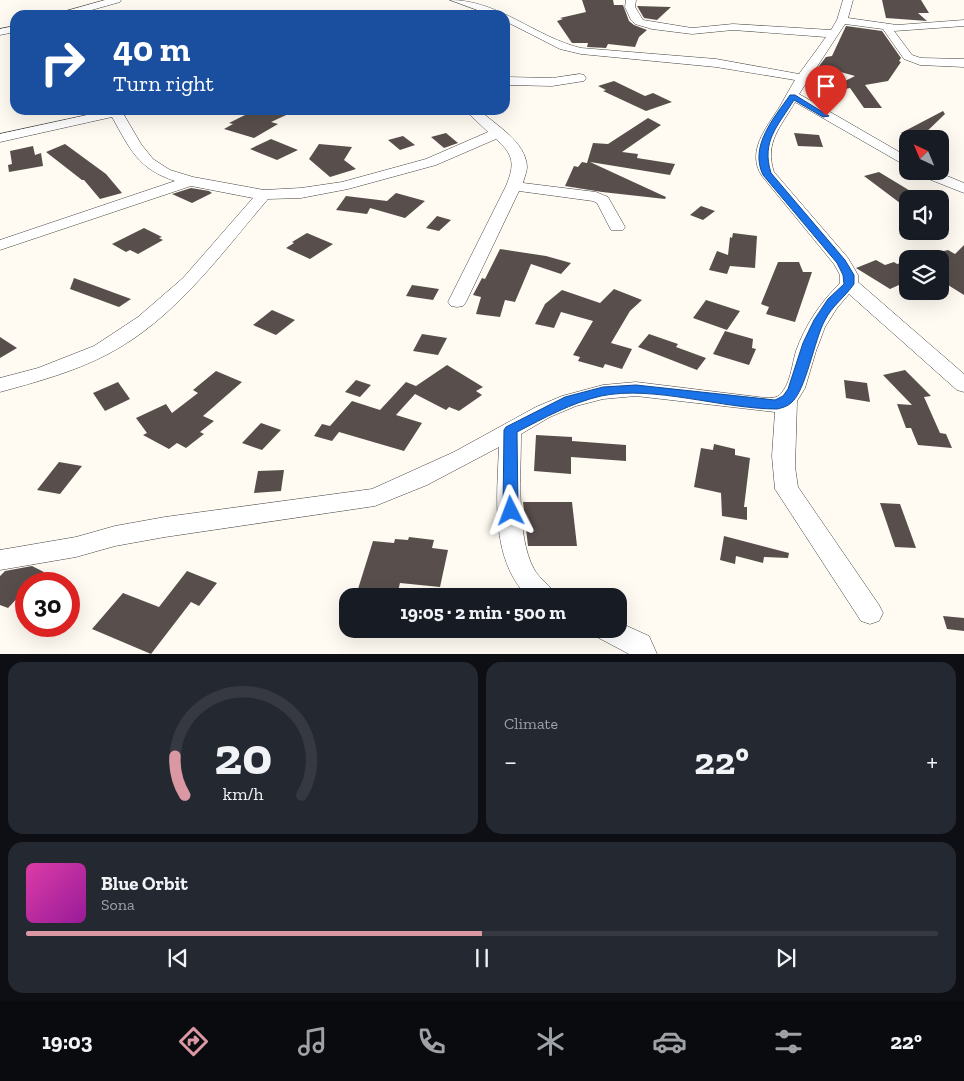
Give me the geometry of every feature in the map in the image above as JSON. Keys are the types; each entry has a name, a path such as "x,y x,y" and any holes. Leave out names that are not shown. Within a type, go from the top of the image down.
{"street":[{"path":"81,10 116,0"},
{"path":"632,0 630,7 639,22 652,26 692,31 733,27 914,28 964,24"},
{"path":"848,0 838,27 802,78 768,135 763,148 763,161 766,174 842,262 849,275 849,284 832,301 819,320 808,343 794,390 787,400 783,433 783,472 787,488 870,613"},
{"path":"456,5 470,1 490,10"},
{"path":"510,20 564,47 580,51 716,62 802,78"},
{"path":"889,27 888,30 908,57 920,61 964,62"},
{"path":"510,81 552,82 580,78"},
{"path":"793,96 899,158"},
{"path":"0,138 109,115"},
{"path":"124,115 135,146 148,162 165,173 264,195 301,193 343,186 432,162 497,133"},
{"path":"457,302 514,186 520,168 518,156 509,143 477,115"},
{"path":"0,245 190,180"},
{"path":"944,180 964,188"},
{"path":"514,186 596,196 603,200 617,227"},
{"path":"0,385 44,373 101,350 145,321 189,282 264,195"},
{"path":"849,284 964,385"},
{"path":"0,560 76,547 115,536 165,527 322,506 375,496 419,479 462,458 510,430 569,400 603,392 636,389 766,405 777,404 787,400"},
{"path":"510,430 509,495 513,543 524,574 536,588"},
{"path":"625,638 639,645 643,654"}],"building":[{"path":"582,0 613,0 614,5 623,5 629,21 647,30 639,37 635,47 608,44 606,48 587,47 588,43 572,43 557,21 563,19 560,18 586,12"},
{"path":"882,0 921,0 929,13 918,13 927,21 886,18"},
{"path":"637,6 671,7 657,20 644,18"},
{"path":"846,26 882,31 901,58 899,61 901,62 888,81 865,85 882,108 864,108 850,88 835,91 833,87 855,76 819,66 826,57 832,56"},
{"path":"614,81 645,96 653,93 672,102 646,111 603,91 606,90 598,86"},
{"path":"943,111 945,114 928,130 907,130"},
{"path":"245,115 286,115 271,122 278,124 254,138 224,129 233,124 229,123"},
{"path":"648,118 661,125 622,152 638,154 637,158 675,164 670,175 590,162 666,197 665,199 565,186 574,166 578,167 582,162 587,163 593,143 608,144"},
{"path":"446,133 458,143 444,148 431,137"},
{"path":"794,133 819,135 823,147 798,146"},
{"path":"403,136 415,145 400,150 388,140"},
{"path":"271,139 298,150 277,160 250,149"},
{"path":"65,144 106,174 122,193 100,199 84,180 46,152"},
{"path":"319,144 352,147 344,160 356,169 330,177 309,159"},
{"path":"33,146 35,155 41,153 43,166 9,172 8,165 12,164 10,151"},
{"path":"879,172 909,190 899,190 899,202 864,176"},
{"path":"191,188 212,193 192,203 172,194"},
{"path":"396,193 425,201 405,218 370,208 367,214 336,210 346,196 387,201"},
{"path":"701,206 715,211 703,220 690,215"},
{"path":"437,216 451,220 439,231 426,228"},
{"path":"144,228 162,237 159,238 163,240 138,254 130,250 126,252 112,244"},
{"path":"307,233 333,244 310,259 286,248"},
{"path":"733,233 757,236 755,268 730,266 727,274 709,270 717,251 728,255 730,237 732,238"},
{"path":"964,245 964,295 949,286 949,251 955,254"},
{"path":"500,249 546,256 571,263 561,274 531,264 515,302 505,300 500,317 476,314 481,297 473,295 482,278 485,279"},
{"path":"876,260 885,265 894,262 899,263 899,285 890,289 856,268"},
{"path":"778,262 799,262 803,272 812,272 795,322 766,314 769,307 761,304"},
{"path":"74,278 131,299 119,307 70,289"},
{"path":"412,285 439,289 433,300 406,296"},
{"path":"614,289 642,300 630,311 611,343 632,349 622,369 605,364 603,368 578,361 580,357 573,355 593,321 561,312 554,328 535,324 545,304 562,290 600,303"},
{"path":"706,300 740,311 727,330 693,318"},
{"path":"272,310 295,320 276,335 253,325"},
{"path":"725,331 753,339 752,348 756,349 749,365 713,354"},
{"path":"422,334 447,338 438,355 413,351"},
{"path":"649,334 678,344 676,347 706,358 697,370 638,347"},
{"path":"0,337 17,348 0,358"},
{"path":"447,365 483,387 476,391 482,395 459,411 449,407 446,410 415,394 396,415 422,423 404,451 339,432 332,441 314,436 322,424 330,426 352,401 380,410 406,382 416,386"},
{"path":"905,370 931,396 924,397 940,433 946,434 952,448 918,445 911,428 906,428 897,404 912,405 883,375"},
{"path":"216,371 242,382 203,416 214,421 200,432 204,434 186,448 177,443 169,449 143,435 147,433 136,418 166,404 172,413 198,393 193,390"},
{"path":"356,380 371,385 360,397 345,392"},
{"path":"844,380 867,383 870,402 846,398"},
{"path":"118,382 130,399 105,411 93,393"},
{"path":"261,423 281,430 262,450 242,443"},
{"path":"536,435 572,437 572,441 626,445 626,461 571,457 571,474 534,471"},
{"path":"714,444 735,449 735,455 750,458 744,507 747,507 747,520 722,516 721,493 694,487 701,448 713,450"},
{"path":"59,462 82,466 60,494 37,490"},
{"path":"284,470 281,491 254,493 258,471"},
{"path":"523,502 572,502 577,546 528,546"},
{"path":"880,503 900,504 916,548 895,547"},
{"path":"724,536 789,553 788,558 764,557 763,563 736,556 735,564 720,560"},
{"path":"409,537 434,540 432,548 448,550 440,587 400,583 399,588 358,588 373,541 394,543 395,539 408,540"},
{"path":"32,566 44,572 15,572 15,601 8,608 0,605 0,576 5,571"},
{"path":"187,571 217,583 199,606 191,602 151,654 92,629 123,593 159,607"},
{"path":"943,616 964,618 964,631 947,629"}],"route":[{"path":"511,511 509,495 510,430 569,400 603,392 636,389 766,405 777,404 787,400 794,390 808,343 819,320 832,301 849,284 849,275 842,262 766,174 763,148 768,135 793,96 826,116"}]}
